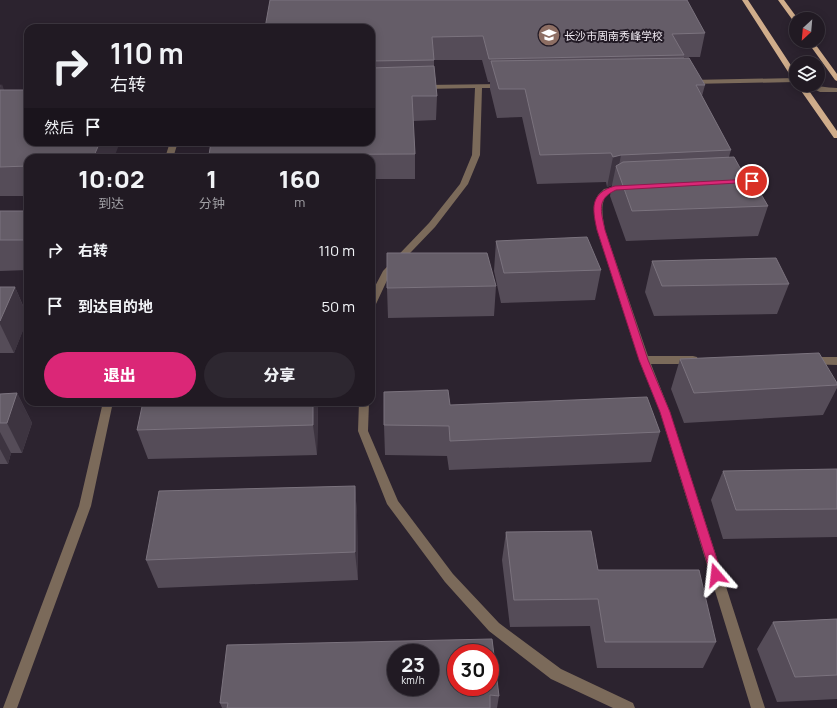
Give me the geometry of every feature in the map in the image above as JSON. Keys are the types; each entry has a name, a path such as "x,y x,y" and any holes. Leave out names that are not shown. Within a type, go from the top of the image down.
{"main road":[{"path":"746,0 789,68"},
{"path":"781,0 790,12"},
{"path":"815,48 837,79"},
{"path":"805,92 837,136"}],"street":[{"path":"685,82 789,79"},
{"path":"375,296 386,273 432,225 464,184 476,155 479,86"},
{"path":"418,87 511,86"},
{"path":"825,90 837,90"},
{"path":"722,182 752,181"},
{"path":"638,187 615,188 604,193 599,199 598,215 644,360 665,412 758,708"},
{"path":"644,360 706,360"},
{"path":"798,361 837,361"},
{"path":"10,708 85,506 107,406"},
{"path":"364,406 363,432 393,504 449,578 494,627 556,674 628,708"}],"building":[{"name":"长沙市周南秀峰学校","path":"270,0 687,0 705,33 672,34 684,55 489,59 483,36 432,37 434,60 375,61 375,24 266,24"},
{"path":"689,58 705,85 696,85 731,150 621,155 613,157 611,153 540,155 525,89 499,89 491,61"},
{"path":"434,66 437,96 412,96 415,154 209,154 210,146 375,146 375,68"},
{"path":"0,90 24,90 24,146 98,146 95,154 24,154 24,166 0,167"},
{"path":"734,157 749,184 755,184 768,206 632,211 616,166 623,162"},
{"path":"0,211 24,211 24,240 0,240"},
{"path":"587,237 601,270 504,273 496,241"},
{"path":"387,253 487,253 496,286 387,288"},
{"path":"776,258 789,284 662,286 652,261"},
{"path":"0,287 15,287 0,321"},
{"path":"819,353 837,385 694,393 680,359"},
{"path":"448,390 450,405 647,397 660,432 450,441 449,426 384,425 384,392"},
{"path":"17,393 7,423 0,423 0,394"},
{"path":"142,406 313,406 313,425 137,430"},
{"path":"837,469 837,509 736,510 723,471"},
{"path":"355,486 355,552 146,560 159,491"},
{"path":"591,531 598,570 699,570 716,642 605,642 598,599 514,600 506,532"},
{"path":"837,619 837,675 795,677 773,622"},
{"path":"492,639 493,644 447,644 447,696 490,696 490,708 227,708 228,703 220,703 227,645"}],"place":[{"name":"长沙市周南秀峰学校","path":"549,35"}],"route":[{"path":"716,575 665,412 644,360 601,230 598,215 599,199 604,193 615,188 752,181"}]}
